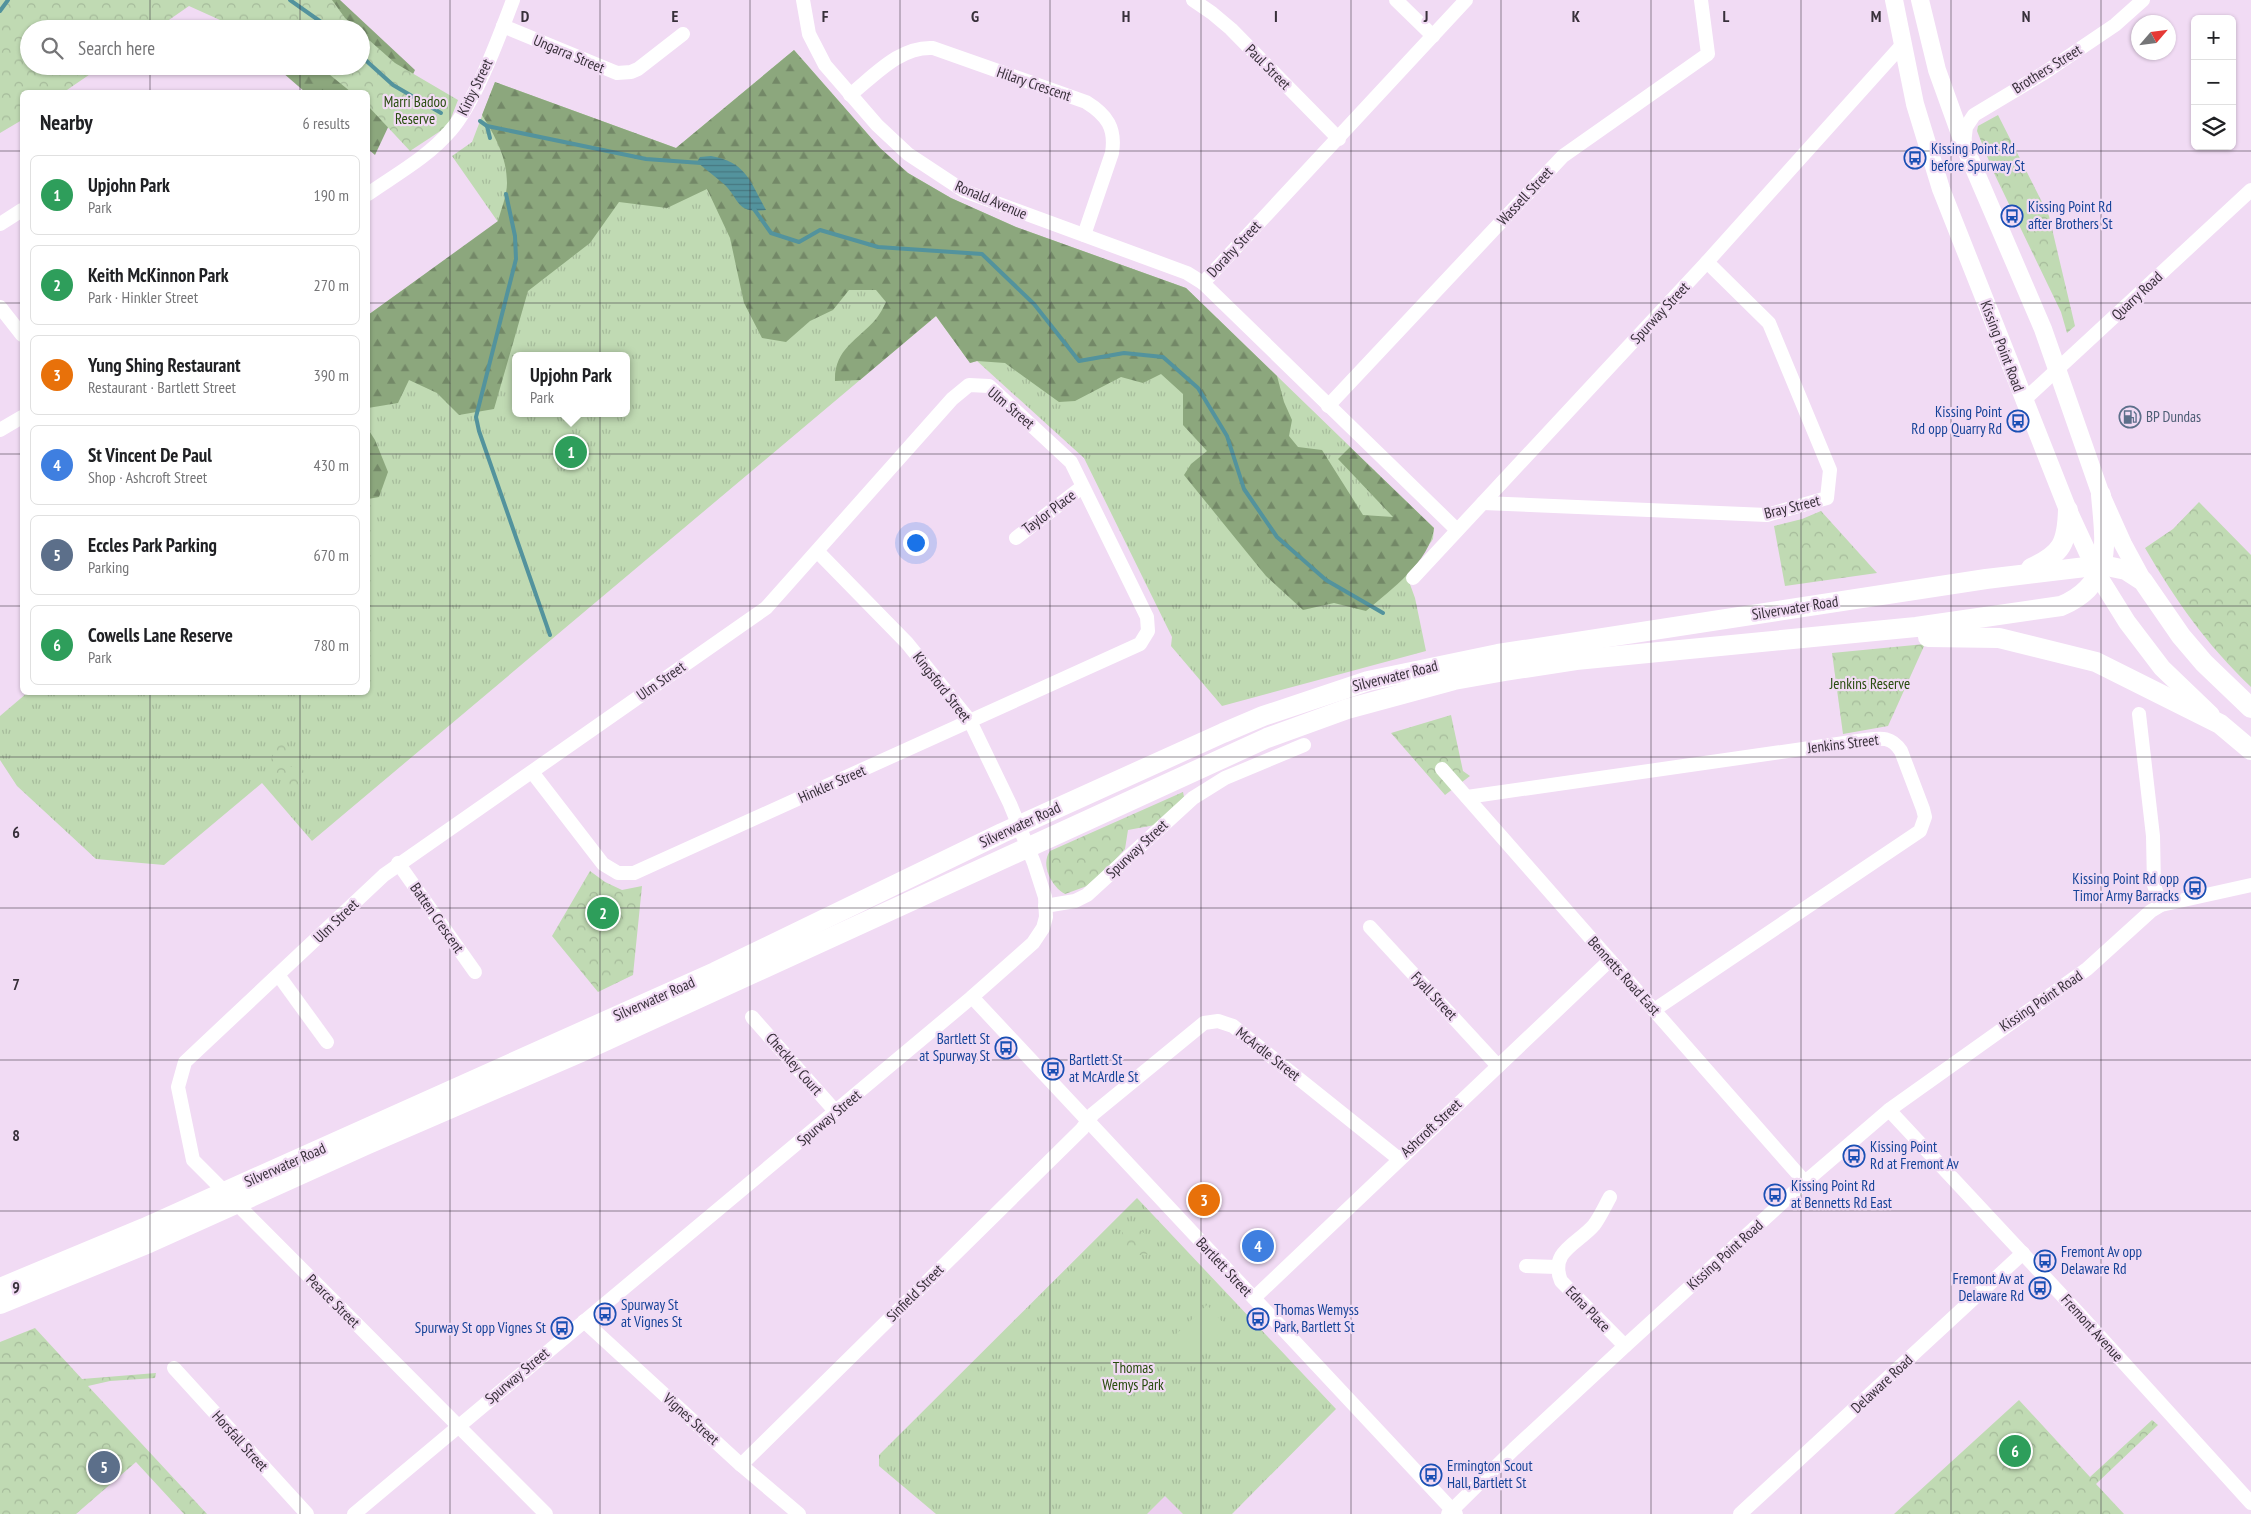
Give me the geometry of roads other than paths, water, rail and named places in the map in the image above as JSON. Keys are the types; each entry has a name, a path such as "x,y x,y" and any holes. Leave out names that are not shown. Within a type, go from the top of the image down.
{"highway":[{"path":"2098,569 2105,546 2101,495"},
{"path":"2015,575 2056,555 2066,538 2068,510"},
{"name":"Silverwater Road","path":"0,1304 149,1243 366,1145 581,1052 1267,738 1347,709 1445,682 1576,660 1832,636 2048,610 2073,601 2083,595 2098,569"},
{"name":"Silverwater Road","path":"0,1288 144,1228 706,976 1020,825 1239,726 1326,694 1368,681 1498,654 2015,575 2098,569 2126,570 2143,581"},
{"path":"2143,581 2181,636 2204,663 2251,708"},
{"name":"Silverwater Road","path":"1832,636 1885,640 1943,636 2000,638 2096,662 2220,724"},
{"name":"Kissing Point Road","path":"2220,724 2251,750"}],"main road":[{"name":"Kissing Point Road","path":"1894,0 1915,104 1941,189 2068,510 2128,622 2162,668 2220,724"},
{"path":"1920,0 1937,70 1964,145 2059,369 2101,495 2123,544 2143,581"}],"street":[{"name":"Kirby Street","path":"370,193 432,148 451,130 469,102 504,26 513,0"},
{"name":"Ronald Avenue","path":"803,0 805,19 816,51 850,95 877,125 908,154 964,191 1187,273 1203,282"},
{"name":"Paul Street","path":"1193,0 1231,29 1339,139"},
{"path":"1396,0 1433,36"},
{"name":"Dorahy Street","path":"1457,530 1203,282 1339,139 1466,0"},
{"name":"Wassell Street","path":"1328,406 1563,156 1708,54 1701,0"},
{"name":"Brothers Street","path":"1964,145 1966,127 1974,115 2044,73 2116,25 2143,0"},
{"name":"Ungarra Street","path":"504,26 617,73 631,72 638,69 683,34"},
{"name":"Spurway Street","path":"1413,578 1707,262 1903,44"},
{"name":"Hilary Crescent","path":"850,95 898,57 921,47 933,48 1086,102 1099,110 1107,118 1114,139 1112,153 1084,235"},
{"name":"Quarry Road","path":"2023,400 2249,197"},
{"path":"0,224 20,211"},
{"name":"Bray Street","path":"1483,503 1767,515 1827,498 1830,470 1769,323 1707,262"},
{"path":"0,307 20,332"},
{"name":"Ulm Street","path":"208,1176 192,1160 178,1087 185,1062 279,976 384,874 398,863 532,772 766,608 818,552 952,399 969,385 989,386 1071,462 1147,617"},
{"path":"0,430 20,418"},
{"name":"Taylor Place","path":"1016,538 1082,487"},
{"name":"Kingsford Street","path":"818,552 906,643 970,721 1020,825 1046,906"},
{"name":"Hinkler Street","path":"532,772 603,864 618,873 634,873 1140,644 1148,631 1147,617"},
{"path":"2139,714 2153,836 2154,885 2161,905"},
{"name":"Jenkins Street","path":"1467,797 1865,740 1889,739 1895,743 1901,751 1923,808 1925,817 1920,831 1654,1010"},
{"name":"Spurway Street","path":"354,1514 972,997 1033,943 1043,928 1046,906 1075,901 1087,895 1193,798 1209,786 1304,745"},
{"name":"Bennetts Road East","path":"1442,769 1805,1182"},
{"name":"Batten Crescent","path":"398,863 475,972"},
{"name":"Kissing Point Road","path":"1452,1513 1514,1449 1625,1346 1805,1182 1889,1110 2087,969 2140,919 2161,905 2251,885"},
{"name":"Fyall Street","path":"1370,927 1498,1066"},
{"name":"Ashcroft Street","path":"1254,1298 1399,1158 1610,960"},
{"path":"279,976 327,1042"},
{"name":"Bartlett Street","path":"972,997 1452,1513"},
{"name":"Checkley Court","path":"752,1017 836,1112"},
{"name":"McArdle Street","path":"1088,1122 1093,1114 1189,1033 1204,1023 1218,1022 1233,1026 1254,1041 1399,1158"},
{"name":"Fremont Avenue","path":"1889,1110 2023,1253 2251,1503"},
{"name":"Sinfield Street","path":"741,1465 1088,1122"},
{"name":"Pearce Street","path":"208,1176 546,1514"},
{"path":"1526,1266 1557,1267 1562,1254 1594,1225 1610,1197"},
{"name":"Delaware Road","path":"1740,1514 2023,1253"},
{"name":"Edna Place","path":"1557,1267 1561,1281 1625,1346"},
{"name":"Vignes Street","path":"584,1321 741,1465 800,1514"},
{"name":"Horsfall Street","path":"174,1368 307,1514"}],"waterway":[{"path":"0,11 8,0"},
{"path":"290,0 318,20"},
{"path":"370,64 393,85 441,113"},
{"path":"480,121 487,126 646,159 701,163"},
{"path":"487,126 490,138"},
{"path":"506,194 515,236 516,259 476,417 479,431 550,635"},
{"path":"754,209 771,233 799,242 820,230 878,247 982,254 1034,304 1079,361 1124,353 1163,357 1198,388 1227,436 1244,489 1277,537 1326,580 1383,613"}],"place":[{"name":"Kissing Point Rd before Spurway St","path":"1915,158"},
{"name":"Kissing Point Rd after Brothers St","path":"2012,216"},
{"name":"BP Dundas","path":"2130,417"},
{"name":"Kissing Point Rd opp Quarry Rd","path":"2018,421"},
{"name":"Upjohn Park","path":"571,452"},
{"name":"Kissing Point Rd opp Timor Army Barracks","path":"2195,888"},
{"name":"Keith McKinnon Park","path":"603,913"},
{"name":"Bartlett St at Spurway St","path":"1006,1048"},
{"name":"Bartlett St at McArdle St","path":"1053,1069"},
{"name":"Kissing Point Rd at Fremont Av","path":"1854,1156"},
{"name":"Kissing Point Rd at Bennetts Rd East","path":"1775,1195"},
{"name":"Yung Shing Restaurant","path":"1204,1200"},
{"name":"St Vincent De Paul","path":"1258,1246"},
{"name":"Fremont Av opp Delaware Rd","path":"2045,1261"},
{"name":"Fremont Av at Delaware Rd","path":"2040,1288"},
{"name":"Spurway St at Vignes St","path":"605,1314"},
{"name":"Thomas Wemyss Park, Bartlett St","path":"1258,1319"},
{"name":"Spurway St opp Vignes St","path":"562,1328"},
{"name":"Cowells Lane Reserve","path":"2015,1451"},
{"name":"Eccles Park Parking","path":"104,1467"},
{"name":"Ermington Scout Hall, Bartlett St","path":"1431,1475"}],"park label":[{"name":"Marri Badoo Reserve","path":"415,110"},
{"name":"Jenkins Reserve","path":"1870,684"},
{"name":"Thomas Wemys Park","path":"1133,1376"}]}
